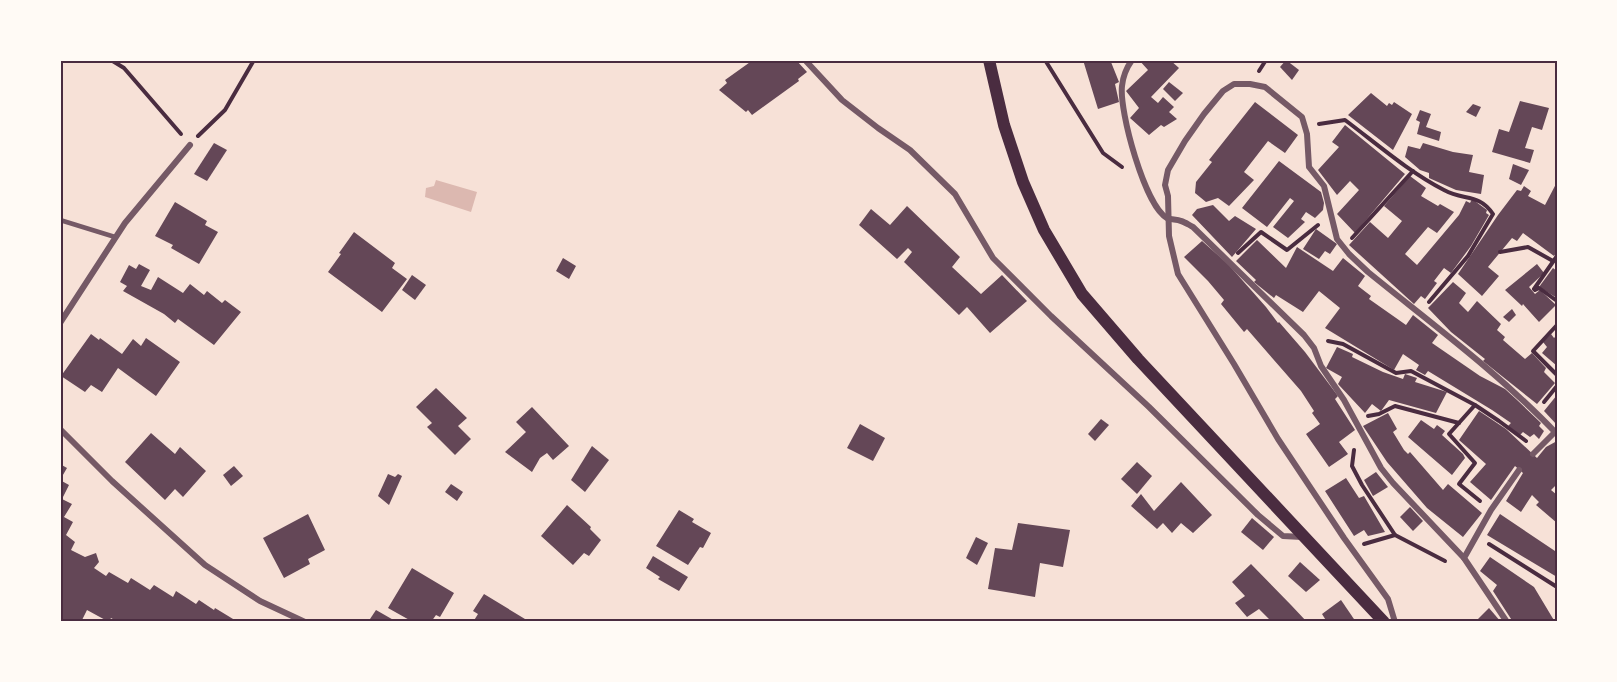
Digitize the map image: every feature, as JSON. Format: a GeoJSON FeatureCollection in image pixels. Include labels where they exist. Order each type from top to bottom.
{"type":"FeatureCollection","features":[{"type":"Feature","properties":{"kind":"main road"},"geometry":{"type":"LineString","coordinates":[[988,60],[1004,125],[1023,182],[1044,230],[1082,294],[1138,359],[1384,622]]}},
{"type":"Feature","properties":{"kind":"street"},"geometry":{"type":"LineString","coordinates":[[805,60],[842,100],[910,150],[955,194],[993,258],[1258,515],[1283,536],[1306,537]]}},
{"type":"Feature","properties":{"kind":"street"},"geometry":{"type":"LineString","coordinates":[[1132,60],[1125,72],[1122,86],[1123,107],[1132,146],[1146,185],[1157,207],[1168,219],[1180,220],[1193,227],[1304,335],[1314,348],[1321,366],[1381,468],[1464,558],[1507,622]]}},
{"type":"Feature","properties":{"kind":"street"},"geometry":{"type":"LineString","coordinates":[[1395,622],[1388,599],[1278,439],[1178,274],[1171,250],[1168,219],[1168,196],[1165,185],[1168,170],[1185,141],[1223,91],[1234,84],[1264,87],[1302,117],[1306,125],[1309,167],[1324,186],[1337,239],[1368,272],[1537,412],[1556,433],[1535,452]]}},
{"type":"Feature","properties":{"kind":"street"},"geometry":{"type":"LineString","coordinates":[[60,323],[124,223],[190,145]]}},
{"type":"Feature","properties":{"kind":"street"},"geometry":{"type":"LineString","coordinates":[[60,429],[112,481],[205,565],[260,601],[305,622]]}},
{"type":"Feature","properties":{"kind":"street"},"geometry":{"type":"LineString","coordinates":[[1464,558],[1491,510],[1519,470]]}},
{"type":"Feature","properties":{"kind":"lane"},"geometry":{"type":"LineString","coordinates":[[60,220],[115,237]]}},
{"type":"Feature","properties":{"kind":"path"},"geometry":{"type":"LineString","coordinates":[[111,60],[124,68],[190,145],[225,110],[254,60]]}},
{"type":"Feature","properties":{"kind":"path"},"geometry":{"type":"LineString","coordinates":[[1045,60],[1103,153],[1146,185]]}},
{"type":"Feature","properties":{"kind":"path"},"geometry":{"type":"LineString","coordinates":[[1306,125],[1345,120],[1424,180],[1449,193],[1477,199],[1486,204],[1493,214],[1468,256],[1419,314]]}},
{"type":"Feature","properties":{"kind":"path"},"geometry":{"type":"LineString","coordinates":[[1343,247],[1413,171]]}},
{"type":"Feature","properties":{"kind":"path"},"geometry":{"type":"LineString","coordinates":[[1229,262],[1261,232],[1287,250],[1331,215]]}},
{"type":"Feature","properties":{"kind":"path"},"geometry":{"type":"LineString","coordinates":[[1500,252],[1528,247],[1553,261]]}},
{"type":"Feature","properties":{"kind":"path"},"geometry":{"type":"LineString","coordinates":[[1557,256],[1534,289],[1539,288],[1557,301]]}},
{"type":"Feature","properties":{"kind":"path"},"geometry":{"type":"LineString","coordinates":[[1557,325],[1533,351],[1557,375]]}},
{"type":"Feature","properties":{"kind":"path"},"geometry":{"type":"LineString","coordinates":[[1304,335],[1343,344],[1396,373],[1411,370],[1475,405],[1499,421],[1535,452]]}},
{"type":"Feature","properties":{"kind":"path"},"geometry":{"type":"LineString","coordinates":[[1475,405],[1449,434],[1475,463],[1459,484],[1491,510]]}},
{"type":"Feature","properties":{"kind":"path"},"geometry":{"type":"LineString","coordinates":[[1353,418],[1379,414],[1395,406],[1459,423]]}},
{"type":"Feature","properties":{"kind":"path"},"geometry":{"type":"LineString","coordinates":[[1365,442],[1354,449],[1352,466],[1395,535],[1439,559],[1472,569]]}},
{"type":"Feature","properties":{"kind":"path"},"geometry":{"type":"LineString","coordinates":[[1353,550],[1371,541],[1395,535]]}},
{"type":"Feature","properties":{"kind":"path"},"geometry":{"type":"LineString","coordinates":[[1476,536],[1557,587]]}},
{"type":"Feature","properties":{"kind":"shaded area"},"geometry":{"type":"Polygon","coordinates":[[[436,180],[477,192],[471,212],[425,197],[426,188],[434,186],[436,180]]]}},
{"type":"Feature","properties":{"kind":"building"},"geometry":{"type":"Polygon","coordinates":[[[753,60],[796,60],[807,72],[798,79],[799,81],[752,115],[719,90],[727,83],[725,80],[753,60]]]}},
{"type":"Feature","properties":{"kind":"building"},"geometry":{"type":"Polygon","coordinates":[[[1083,60],[1111,62],[1119,82],[1115,84],[1119,102],[1098,109],[1083,60]]]}},
{"type":"Feature","properties":{"kind":"building"},"geometry":{"type":"Polygon","coordinates":[[[1139,60],[1170,60],[1179,68],[1151,97],[1158,103],[1163,97],[1174,107],[1169,112],[1177,119],[1164,127],[1161,125],[1149,135],[1130,118],[1139,108],[1126,91],[1148,70],[1139,60]]]}},
{"type":"Feature","properties":{"kind":"building"},"geometry":{"type":"Polygon","coordinates":[[[1286,60],[1299,70],[1292,80],[1280,67],[1286,60]]]}},
{"type":"Feature","properties":{"kind":"building"},"geometry":{"type":"Polygon","coordinates":[[[1169,82],[1183,93],[1175,101],[1163,89],[1169,82]]]}},
{"type":"Feature","properties":{"kind":"building"},"geometry":{"type":"Polygon","coordinates":[[[1371,93],[1387,106],[1394,102],[1412,114],[1393,150],[1348,115],[1371,93]]]}},
{"type":"Feature","properties":{"kind":"building"},"geometry":{"type":"Polygon","coordinates":[[[1520,101],[1549,108],[1542,130],[1532,127],[1525,148],[1534,150],[1530,163],[1492,152],[1499,129],[1509,132],[1520,101]]]}},
{"type":"Feature","properties":{"kind":"building"},"geometry":{"type":"Polygon","coordinates":[[[1255,102],[1298,135],[1285,153],[1268,141],[1244,172],[1254,180],[1229,206],[1218,198],[1206,202],[1195,193],[1196,182],[1212,162],[1209,160],[1255,102]]]}},
{"type":"Feature","properties":{"kind":"building"},"geometry":{"type":"Polygon","coordinates":[[[1473,104],[1481,107],[1476,117],[1466,112],[1473,104]]]}},
{"type":"Feature","properties":{"kind":"building"},"geometry":{"type":"Polygon","coordinates":[[[1420,110],[1431,114],[1426,127],[1441,132],[1439,141],[1417,134],[1420,122],[1416,120],[1420,110]]]}},
{"type":"Feature","properties":{"kind":"building"},"geometry":{"type":"Polygon","coordinates":[[[1345,125],[1405,174],[1355,233],[1337,214],[1359,190],[1350,181],[1337,195],[1318,170],[1339,147],[1332,142],[1345,125]]]}},
{"type":"Feature","properties":{"kind":"building"},"geometry":{"type":"Polygon","coordinates":[[[214,143],[227,150],[207,181],[194,174],[214,143]]]}},
{"type":"Feature","properties":{"kind":"building"},"geometry":{"type":"Polygon","coordinates":[[[1423,143],[1473,155],[1469,172],[1484,175],[1481,194],[1456,190],[1429,178],[1429,173],[1420,170],[1405,157],[1408,146],[1420,149],[1423,143]]]}},
{"type":"Feature","properties":{"kind":"building"},"geometry":{"type":"Polygon","coordinates":[[[1279,161],[1321,192],[1324,203],[1323,210],[1315,218],[1306,212],[1301,219],[1305,222],[1288,238],[1273,227],[1294,201],[1290,198],[1267,227],[1242,208],[1279,161]]]}},
{"type":"Feature","properties":{"kind":"building"},"geometry":{"type":"Polygon","coordinates":[[[1513,164],[1529,170],[1521,185],[1509,179],[1513,164]]]}},
{"type":"Feature","properties":{"kind":"building"},"geometry":{"type":"Polygon","coordinates":[[[1410,176],[1426,188],[1421,196],[1454,212],[1437,233],[1428,227],[1405,254],[1417,265],[1459,215],[1466,201],[1470,203],[1472,199],[1487,210],[1486,213],[1489,215],[1471,246],[1451,273],[1444,268],[1434,281],[1437,283],[1425,299],[1421,296],[1414,304],[1349,245],[1370,222],[1388,238],[1402,221],[1384,206],[1410,176]]]}},
{"type":"Feature","properties":{"kind":"building"},"geometry":{"type":"Polygon","coordinates":[[[1557,182],[1557,252],[1554,256],[1523,233],[1517,241],[1512,238],[1488,267],[1499,276],[1482,296],[1458,274],[1517,190],[1521,191],[1524,186],[1531,191],[1528,196],[1545,205],[1557,182]]]}},
{"type":"Feature","properties":{"kind":"building"},"geometry":{"type":"Polygon","coordinates":[[[175,202],[207,221],[205,225],[218,232],[199,264],[171,248],[173,245],[155,236],[175,202]]]}},
{"type":"Feature","properties":{"kind":"building"},"geometry":{"type":"Polygon","coordinates":[[[1213,205],[1229,221],[1235,216],[1256,229],[1232,257],[1192,215],[1197,209],[1213,205]]]}},
{"type":"Feature","properties":{"kind":"building"},"geometry":{"type":"Polygon","coordinates":[[[907,206],[960,257],[952,267],[981,294],[1002,275],[1027,301],[990,333],[967,307],[959,315],[904,262],[912,252],[908,248],[897,259],[859,225],[871,209],[890,225],[907,206]]]}},
{"type":"Feature","properties":{"kind":"building"},"geometry":{"type":"Polygon","coordinates":[[[1316,229],[1337,244],[1330,254],[1325,251],[1319,259],[1303,249],[1316,229]]]}},
{"type":"Feature","properties":{"kind":"building"},"geometry":{"type":"Polygon","coordinates":[[[354,232],[395,263],[392,268],[407,279],[382,312],[328,272],[354,232]]]}},
{"type":"Feature","properties":{"kind":"building"},"geometry":{"type":"Polygon","coordinates":[[[1257,240],[1286,268],[1297,247],[1333,271],[1343,258],[1365,276],[1358,286],[1371,296],[1369,299],[1406,325],[1413,315],[1438,335],[1432,343],[1480,376],[1505,389],[1516,399],[1541,423],[1539,426],[1544,431],[1539,439],[1534,434],[1530,437],[1523,432],[1520,435],[1508,426],[1511,423],[1492,410],[1428,371],[1425,375],[1416,370],[1419,365],[1403,354],[1394,370],[1325,328],[1340,308],[1319,291],[1303,312],[1276,295],[1274,298],[1254,282],[1256,280],[1236,261],[1257,240]]]}},
{"type":"Feature","properties":{"kind":"building"},"geometry":{"type":"Polygon","coordinates":[[[1202,241],[1228,264],[1266,307],[1305,352],[1338,396],[1335,399],[1355,430],[1339,442],[1348,454],[1329,467],[1306,434],[1320,424],[1301,391],[1247,329],[1244,332],[1221,304],[1224,300],[1184,257],[1202,241]]]}},
{"type":"Feature","properties":{"kind":"building"},"geometry":{"type":"Polygon","coordinates":[[[563,258],[576,266],[569,279],[556,271],[563,258]]]}},
{"type":"Feature","properties":{"kind":"building"},"geometry":{"type":"Polygon","coordinates":[[[139,264],[150,270],[141,286],[151,290],[158,277],[183,293],[190,284],[204,295],[207,291],[222,303],[225,300],[241,312],[214,345],[178,319],[175,323],[164,314],[123,291],[127,286],[120,282],[129,265],[136,269],[139,264]]]}},
{"type":"Feature","properties":{"kind":"building"},"geometry":{"type":"Polygon","coordinates":[[[1537,264],[1544,273],[1529,287],[1535,294],[1540,290],[1556,305],[1539,322],[1523,304],[1522,306],[1505,290],[1537,264]]]}},
{"type":"Feature","properties":{"kind":"building"},"geometry":{"type":"Polygon","coordinates":[[[1553,268],[1557,271],[1557,298],[1539,287],[1553,268]]]}},
{"type":"Feature","properties":{"kind":"building"},"geometry":{"type":"Polygon","coordinates":[[[412,275],[426,285],[415,300],[402,290],[412,275]]]}},
{"type":"Feature","properties":{"kind":"building"},"geometry":{"type":"Polygon","coordinates":[[[1453,282],[1466,293],[1459,303],[1468,312],[1477,301],[1501,324],[1497,330],[1505,337],[1503,340],[1525,359],[1532,353],[1546,368],[1544,372],[1555,383],[1537,404],[1483,361],[1485,359],[1451,332],[1428,308],[1453,282]]]}},
{"type":"Feature","properties":{"kind":"building"},"geometry":{"type":"Polygon","coordinates":[[[1512,309],[1516,315],[1509,322],[1503,317],[1512,309]]]}},
{"type":"Feature","properties":{"kind":"building"},"geometry":{"type":"Polygon","coordinates":[[[91,334],[122,354],[133,339],[141,346],[146,338],[180,362],[156,396],[118,368],[102,392],[91,385],[85,392],[61,376],[91,334]]]}},
{"type":"Feature","properties":{"kind":"building"},"geometry":{"type":"Polygon","coordinates":[[[1551,334],[1554,338],[1557,335],[1557,366],[1542,353],[1547,347],[1543,342],[1551,334]]]}},
{"type":"Feature","properties":{"kind":"building"},"geometry":{"type":"Polygon","coordinates":[[[1337,347],[1383,372],[1403,379],[1405,374],[1417,378],[1415,382],[1447,392],[1436,413],[1389,400],[1381,411],[1372,404],[1365,413],[1338,384],[1342,377],[1326,368],[1337,347]]]}},
{"type":"Feature","properties":{"kind":"building"},"geometry":{"type":"Polygon","coordinates":[[[436,388],[467,418],[458,426],[471,439],[455,455],[427,427],[432,423],[416,407],[436,388]]]}},
{"type":"Feature","properties":{"kind":"building"},"geometry":{"type":"Polygon","coordinates":[[[1557,395],[1557,425],[1544,411],[1557,395]]]}},
{"type":"Feature","properties":{"kind":"building"},"geometry":{"type":"Polygon","coordinates":[[[532,407],[569,446],[553,460],[547,453],[540,458],[532,472],[505,452],[526,432],[516,422],[532,407]]]}},
{"type":"Feature","properties":{"kind":"building"},"geometry":{"type":"Polygon","coordinates":[[[1479,411],[1506,429],[1537,458],[1546,447],[1557,441],[1557,484],[1551,490],[1557,495],[1557,523],[1536,505],[1539,502],[1532,495],[1521,512],[1506,501],[1523,473],[1515,466],[1491,500],[1470,482],[1486,464],[1459,440],[1479,411]]]}},
{"type":"Feature","properties":{"kind":"building"},"geometry":{"type":"Polygon","coordinates":[[[1388,413],[1397,429],[1393,432],[1404,450],[1408,454],[1410,452],[1443,490],[1448,484],[1482,513],[1463,537],[1427,508],[1387,462],[1363,426],[1388,413]]]}},
{"type":"Feature","properties":{"kind":"building"},"geometry":{"type":"Polygon","coordinates":[[[1101,419],[1109,425],[1095,441],[1088,434],[1101,419]]]}},
{"type":"Feature","properties":{"kind":"building"},"geometry":{"type":"Polygon","coordinates":[[[1421,420],[1434,429],[1437,425],[1445,431],[1442,435],[1463,454],[1465,458],[1452,475],[1408,437],[1421,420]]]}},
{"type":"Feature","properties":{"kind":"building"},"geometry":{"type":"Polygon","coordinates":[[[860,424],[885,438],[873,461],[847,448],[860,424]]]}},
{"type":"Feature","properties":{"kind":"building"},"geometry":{"type":"Polygon","coordinates":[[[151,433],[175,454],[180,447],[206,471],[183,497],[175,489],[165,500],[125,462],[151,433]]]}},
{"type":"Feature","properties":{"kind":"building"},"geometry":{"type":"Polygon","coordinates":[[[592,446],[609,460],[585,492],[571,480],[592,446]]]}},
{"type":"Feature","properties":{"kind":"building"},"geometry":{"type":"Polygon","coordinates":[[[1137,462],[1152,476],[1137,494],[1121,479],[1137,462]]]}},
{"type":"Feature","properties":{"kind":"building"},"geometry":{"type":"Polygon","coordinates":[[[60,464],[67,468],[60,480],[60,464]]]}},
{"type":"Feature","properties":{"kind":"building"},"geometry":{"type":"Polygon","coordinates":[[[234,466],[243,476],[231,486],[223,475],[234,466]]]}},
{"type":"Feature","properties":{"kind":"building"},"geometry":{"type":"Polygon","coordinates":[[[1376,472],[1388,487],[1373,496],[1364,480],[1376,472]]]}},
{"type":"Feature","properties":{"kind":"building"},"geometry":{"type":"Polygon","coordinates":[[[388,474],[395,477],[398,474],[402,476],[389,505],[378,496],[388,474]]]}},
{"type":"Feature","properties":{"kind":"building"},"geometry":{"type":"Polygon","coordinates":[[[1346,478],[1359,498],[1364,496],[1385,532],[1368,536],[1364,530],[1354,536],[1325,491],[1346,478]]]}},
{"type":"Feature","properties":{"kind":"building"},"geometry":{"type":"Polygon","coordinates":[[[60,480],[69,485],[62,499],[72,504],[64,517],[73,522],[66,535],[75,542],[71,550],[85,557],[96,553],[99,562],[94,568],[106,576],[109,572],[128,583],[131,578],[150,590],[154,585],[173,597],[176,591],[196,604],[199,600],[238,622],[118,622],[111,618],[109,622],[87,610],[81,622],[60,622],[60,480]]]}},
{"type":"Feature","properties":{"kind":"building"},"geometry":{"type":"Polygon","coordinates":[[[1181,482],[1212,515],[1193,533],[1181,523],[1172,533],[1163,523],[1157,529],[1131,506],[1141,494],[1154,511],[1181,482]]]}},
{"type":"Feature","properties":{"kind":"building"},"geometry":{"type":"Polygon","coordinates":[[[451,484],[463,492],[457,501],[445,492],[451,484]]]}},
{"type":"Feature","properties":{"kind":"building"},"geometry":{"type":"Polygon","coordinates":[[[567,505],[591,527],[590,529],[601,540],[589,556],[584,553],[573,565],[541,536],[567,505]]]}},
{"type":"Feature","properties":{"kind":"building"},"geometry":{"type":"Polygon","coordinates":[[[1410,507],[1423,521],[1413,531],[1400,517],[1410,507]]]}},
{"type":"Feature","properties":{"kind":"building"},"geometry":{"type":"Polygon","coordinates":[[[679,510],[694,519],[692,522],[711,533],[703,548],[700,547],[688,565],[656,546],[679,510]]]}},
{"type":"Feature","properties":{"kind":"building"},"geometry":{"type":"Polygon","coordinates":[[[308,514],[325,550],[308,559],[310,564],[284,578],[263,538],[308,514]]]}},
{"type":"Feature","properties":{"kind":"building"},"geometry":{"type":"Polygon","coordinates":[[[1500,514],[1555,551],[1557,548],[1557,577],[1487,535],[1500,514]]]}},
{"type":"Feature","properties":{"kind":"building"},"geometry":{"type":"Polygon","coordinates":[[[1252,518],[1274,537],[1263,550],[1241,532],[1252,518]]]}},
{"type":"Feature","properties":{"kind":"building"},"geometry":{"type":"Polygon","coordinates":[[[1018,523],[1070,530],[1063,567],[1040,563],[1035,597],[988,589],[995,548],[1012,550],[1018,523]]]}},
{"type":"Feature","properties":{"kind":"building"},"geometry":{"type":"Polygon","coordinates":[[[976,537],[988,543],[977,565],[966,558],[976,537]]]}},
{"type":"Feature","properties":{"kind":"building"},"geometry":{"type":"Polygon","coordinates":[[[653,556],[688,577],[679,591],[658,579],[660,577],[646,568],[653,556]]]}},
{"type":"Feature","properties":{"kind":"building"},"geometry":{"type":"Polygon","coordinates":[[[1490,557],[1534,587],[1555,622],[1513,622],[1493,591],[1497,585],[1480,571],[1490,557]]]}},
{"type":"Feature","properties":{"kind":"building"},"geometry":{"type":"Polygon","coordinates":[[[1300,562],[1320,580],[1306,592],[1288,576],[1300,562]]]}},
{"type":"Feature","properties":{"kind":"building"},"geometry":{"type":"Polygon","coordinates":[[[1251,564],[1307,622],[1272,622],[1259,609],[1247,617],[1235,603],[1245,596],[1232,582],[1251,564]]]}},
{"type":"Feature","properties":{"kind":"building"},"geometry":{"type":"Polygon","coordinates":[[[412,568],[454,593],[440,617],[436,615],[431,622],[413,622],[388,608],[412,568]]]}},
{"type":"Feature","properties":{"kind":"building"},"geometry":{"type":"Polygon","coordinates":[[[484,594],[525,619],[523,622],[473,622],[478,614],[473,611],[484,594]]]}},
{"type":"Feature","properties":{"kind":"building"},"geometry":{"type":"Polygon","coordinates":[[[1341,600],[1356,622],[1327,622],[1322,614],[1341,600]]]}},
{"type":"Feature","properties":{"kind":"building"},"geometry":{"type":"Polygon","coordinates":[[[1489,608],[1501,622],[1475,622],[1489,608]]]}},
{"type":"Feature","properties":{"kind":"building"},"geometry":{"type":"Polygon","coordinates":[[[376,610],[397,622],[368,622],[376,610]]]}}]}
